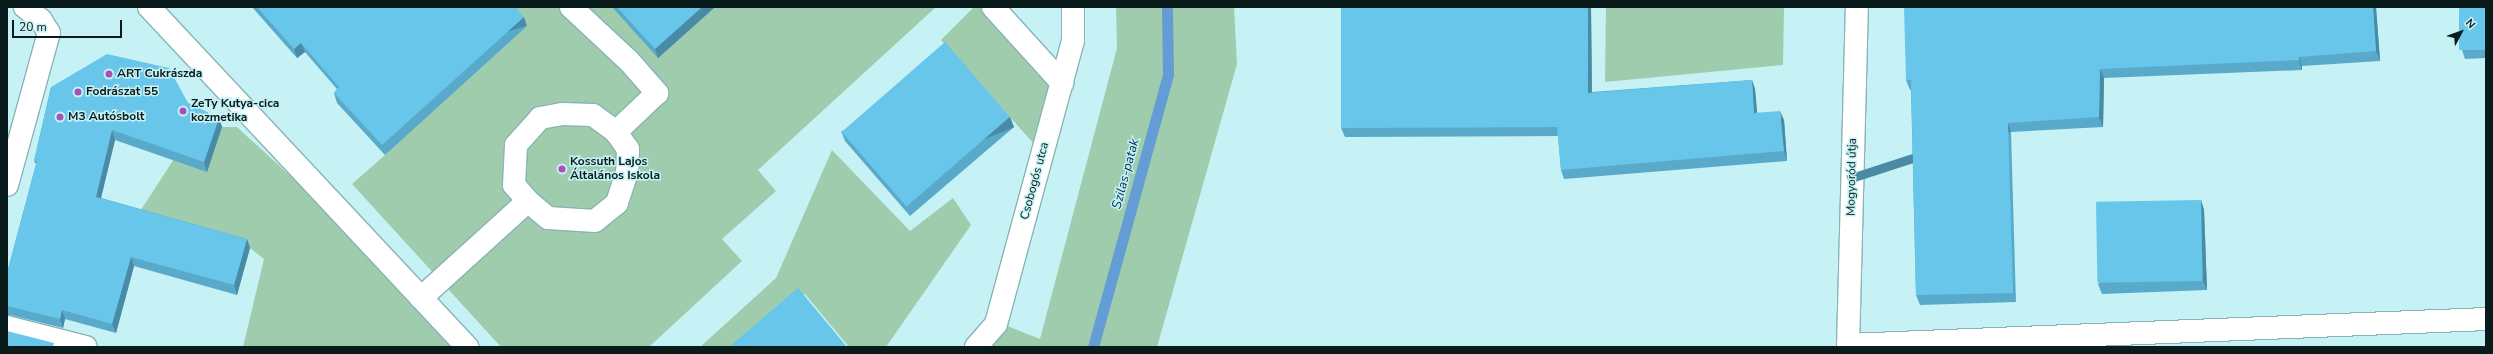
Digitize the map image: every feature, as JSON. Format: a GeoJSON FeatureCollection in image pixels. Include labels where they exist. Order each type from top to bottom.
{"type":"FeatureCollection","features":[{"type":"Feature","properties":{"kind":"street"},"geometry":{"type":"LineString","coordinates":[[7,185],[49,33],[42,20],[25,7]]}},
{"type":"Feature","properties":{"kind":"street"},"geometry":{"type":"LineString","coordinates":[[149,7],[467,347]]}},
{"type":"Feature","properties":{"kind":"street"},"geometry":{"type":"LineString","coordinates":[[571,7],[628,61],[657,93],[616,132]]}},
{"type":"Feature","properties":{"kind":"street"},"geometry":{"type":"LineString","coordinates":[[993,7],[1062,83]]}},
{"type":"Feature","properties":{"kind":"street","name":"Csobogós utca"},"geometry":{"type":"LineString","coordinates":[[976,347],[996,324],[1073,40],[1073,7]]}},
{"type":"Feature","properties":{"kind":"street","name":"Mogyoród útja"},"geometry":{"type":"LineString","coordinates":[[1848,346],[1857,7]]}},
{"type":"Feature","properties":{"kind":"street"},"geometry":{"type":"LineString","coordinates":[[562,114],[593,115],[616,132],[628,149],[627,172],[617,204],[595,221],[548,218],[528,201],[514,185],[516,144],[540,118],[562,114]]}},
{"type":"Feature","properties":{"kind":"street"},"geometry":{"type":"LineString","coordinates":[[422,298],[528,201]]}},
{"type":"Feature","properties":{"kind":"street"},"geometry":{"type":"LineString","coordinates":[[1848,346],[2112,340],[2486,319]]}},
{"type":"Feature","properties":{"kind":"street"},"geometry":{"type":"LineString","coordinates":[[7,327],[86,347]]}},
{"type":"Feature","properties":{"kind":"green space","name":"Kossuth Lajos Általános Iskola"},"geometry":{"type":"Polygon","coordinates":[[[510,7],[936,7],[758,170],[776,191],[722,239],[742,261],[649,347],[501,347],[352,184],[385,155],[510,7]]]}},
{"type":"Feature","properties":{"kind":"green space"},"geometry":{"type":"Polygon","coordinates":[[[974,7],[993,7],[1057,79],[1035,145],[941,40],[974,7]]]}},
{"type":"Feature","properties":{"kind":"green space"},"geometry":{"type":"Polygon","coordinates":[[[1116,7],[1234,7],[1237,64],[1157,347],[984,347],[1005,325],[1040,339],[1117,48],[1116,7]]]}},
{"type":"Feature","properties":{"kind":"green space"},"geometry":{"type":"Polygon","coordinates":[[[1606,7],[1784,7],[1783,65],[1605,82],[1606,7]]]}},
{"type":"Feature","properties":{"kind":"green space"},"geometry":{"type":"Polygon","coordinates":[[[222,127],[237,127],[322,205],[457,347],[243,347],[264,259],[250,248],[137,216],[174,159],[207,171],[222,127]]]}},
{"type":"Feature","properties":{"kind":"green space"},"geometry":{"type":"Polygon","coordinates":[[[832,150],[910,231],[953,198],[971,225],[886,347],[849,347],[805,294],[742,347],[700,347],[776,278],[832,150]]]}},
{"type":"Feature","properties":{"kind":"building"},"geometry":{"type":"Polygon","coordinates":[[[257,7],[515,7],[524,17],[382,145],[334,93],[339,87],[301,43],[294,49],[257,7]]]}},
{"type":"Feature","properties":{"kind":"building"},"geometry":{"type":"Polygon","coordinates":[[[617,7],[702,7],[655,49],[617,7]]]}},
{"type":"Feature","properties":{"kind":"building"},"geometry":{"type":"Polygon","coordinates":[[[1341,7],[1588,7],[1588,93],[1752,80],[1754,113],[1780,111],[1784,151],[1561,170],[1557,127],[1341,128],[1341,7]]]}},
{"type":"Feature","properties":{"kind":"building"},"geometry":{"type":"Polygon","coordinates":[[[1904,7],[2373,7],[2376,51],[2299,57],[2299,60],[2100,69],[2099,117],[2008,123],[2013,293],[1916,295],[1911,80],[1906,80],[1904,7]]]}},
{"type":"Feature","properties":{"kind":"building"},"geometry":{"type":"Polygon","coordinates":[[[2459,7],[2486,7],[2486,50],[2459,50],[2459,7]]]}},
{"type":"Feature","properties":{"kind":"building"},"geometry":{"type":"Polygon","coordinates":[[[945,42],[1010,117],[907,207],[842,132],[945,42]]]}},
{"type":"Feature","properties":{"kind":"building"},"geometry":{"type":"Polygon","coordinates":[[[107,54],[169,68],[188,103],[219,118],[204,162],[112,130],[96,197],[247,239],[234,285],[131,257],[112,324],[62,310],[60,319],[7,306],[7,273],[37,161],[34,161],[51,87],[107,54]]]}},
{"type":"Feature","properties":{"kind":"building"},"geometry":{"type":"Polygon","coordinates":[[[2201,200],[2202,281],[2097,283],[2096,202],[2201,200]]]}},
{"type":"Feature","properties":{"kind":"building"},"geometry":{"type":"Polygon","coordinates":[[[798,288],[847,347],[729,347],[798,288]]]}},
{"type":"Feature","properties":{"kind":"building"},"geometry":{"type":"Polygon","coordinates":[[[7,331],[54,343],[53,347],[7,347],[7,331]]]}},
{"type":"Feature","properties":{"kind":"waterway","name":"Szilas-patak"},"geometry":{"type":"LineString","coordinates":[[1093,347],[1168,74],[1167,7]]}},
{"type":"Feature","properties":{"kind":"place","name":"ART Cukrászda"},"geometry":{"type":"Point","coordinates":[109,74]}},
{"type":"Feature","properties":{"kind":"place","name":"Fodrászat 55"},"geometry":{"type":"Point","coordinates":[78,92]}},
{"type":"Feature","properties":{"kind":"place","name":"ZeTy Kutya-cica kozmetika"},"geometry":{"type":"Point","coordinates":[183,111]}},
{"type":"Feature","properties":{"kind":"place","name":"M3 Autósbolt"},"geometry":{"type":"Point","coordinates":[60,117]}},
{"type":"Feature","properties":{"kind":"place","name":"Kossuth Lajos Általános Iskola"},"geometry":{"type":"Point","coordinates":[562,169]}}]}
